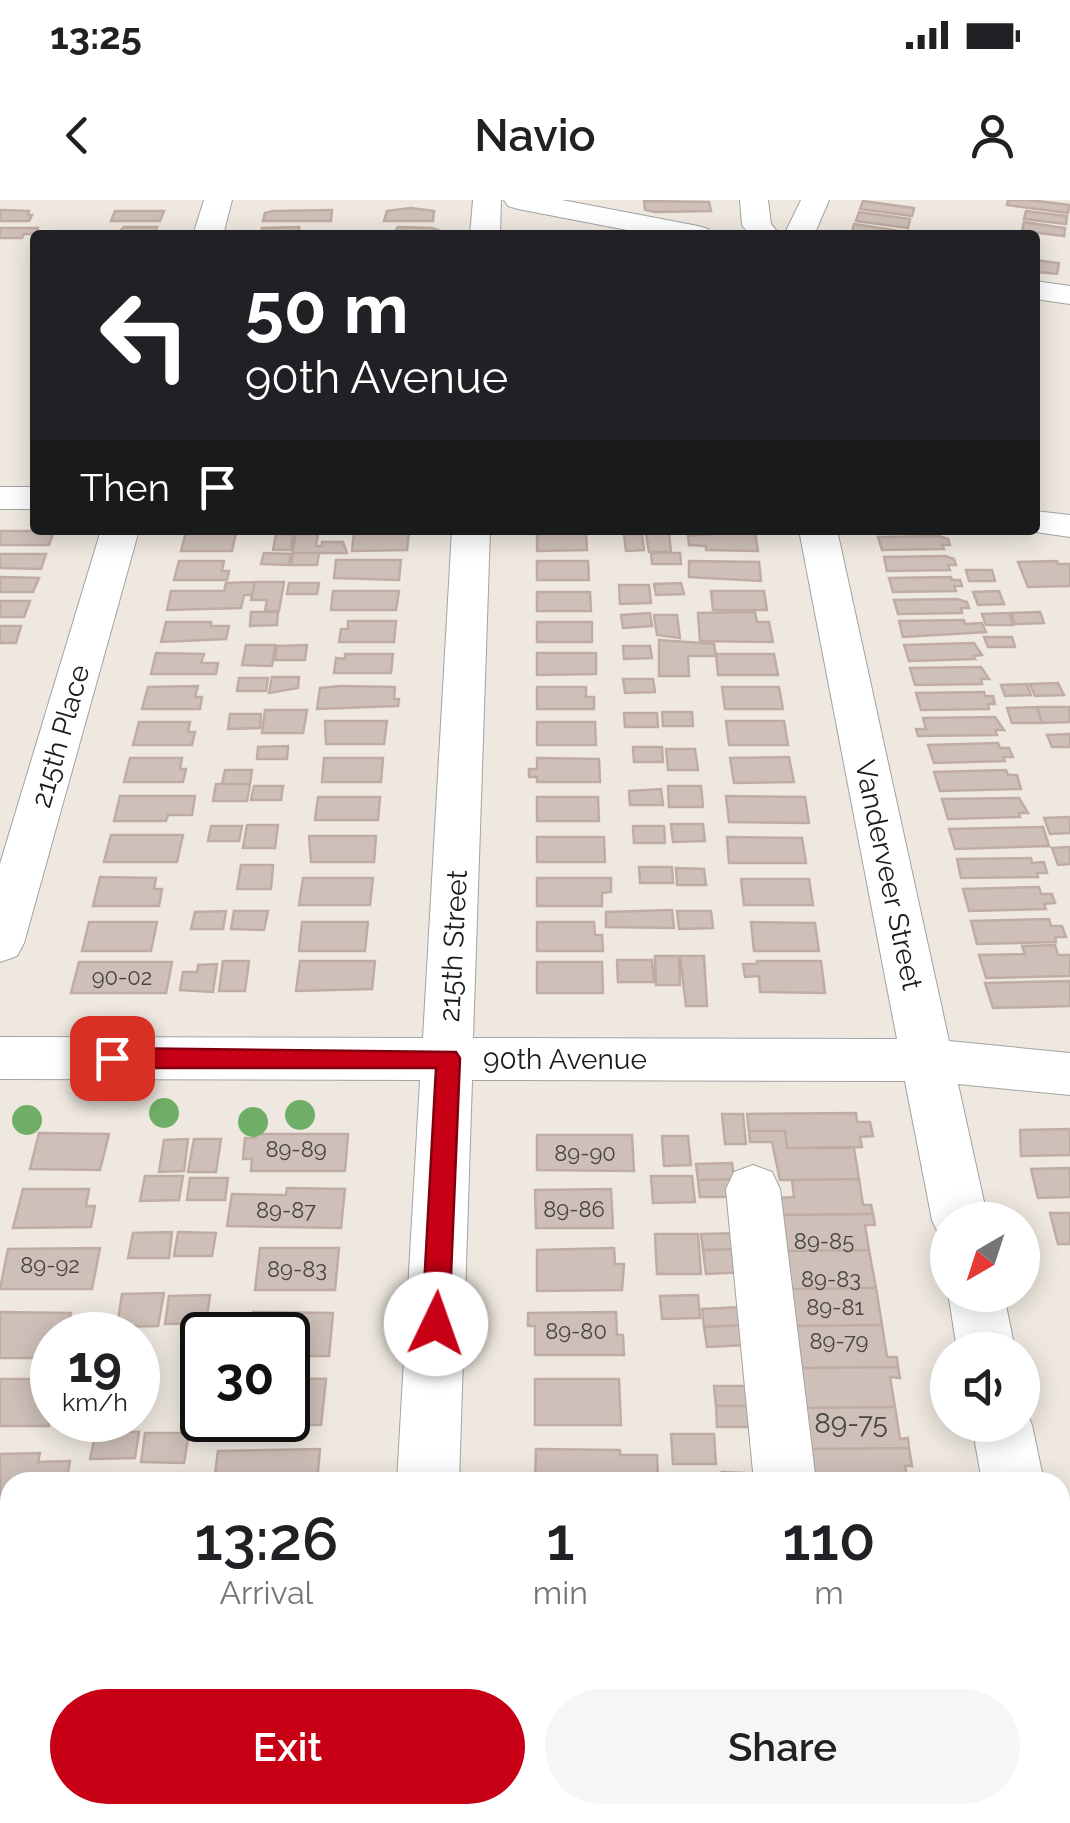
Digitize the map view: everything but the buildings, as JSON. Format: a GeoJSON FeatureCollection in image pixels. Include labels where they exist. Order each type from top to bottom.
{"type":"FeatureCollection","features":[{"type":"Feature","properties":{"kind":"street"},"geometry":{"type":"LineString","coordinates":[[209,230],[218,200]]}},
{"type":"Feature","properties":{"kind":"street"},"geometry":{"type":"LineString","coordinates":[[485,230],[487,200]]}},
{"type":"Feature","properties":{"kind":"street"},"geometry":{"type":"LineString","coordinates":[[518,200],[672,230]]}},
{"type":"Feature","properties":{"kind":"street"},"geometry":{"type":"LineString","coordinates":[[754,200],[761,230]]}},
{"type":"Feature","properties":{"kind":"street"},"geometry":{"type":"LineString","coordinates":[[800,230],[805,201]]}},
{"type":"Feature","properties":{"kind":"street"},"geometry":{"type":"LineString","coordinates":[[1040,291],[1070,294]]}},
{"type":"Feature","properties":{"kind":"street"},"geometry":{"type":"LineString","coordinates":[[0,498],[30,498]]}},
{"type":"Feature","properties":{"kind":"street"},"geometry":{"type":"LineString","coordinates":[[1040,523],[1070,526]]}},
{"type":"Feature","properties":{"kind":"street","name":"215th Place"},"geometry":{"type":"LineString","coordinates":[[0,943],[119,535]]}},
{"type":"Feature","properties":{"kind":"street","name":"215th Street"},"geometry":{"type":"LineString","coordinates":[[428,1472],[471,535]]}},
{"type":"Feature","properties":{"kind":"street","name":"Vanderveer Street"},"geometry":{"type":"LineString","coordinates":[[819,535],[956,1202]]}},
{"type":"Feature","properties":{"kind":"street","name":"90th Avenue"},"geometry":{"type":"LineString","coordinates":[[0,1058],[928,1060],[1070,1074]]}},
{"type":"Feature","properties":{"kind":"street"},"geometry":{"type":"LineString","coordinates":[[753,1189],[783,1472]]}},
{"type":"Feature","properties":{"kind":"street"},"geometry":{"type":"LineString","coordinates":[[1005,1442],[1011,1472]]}},
{"type":"Feature","properties":{"kind":"route"},"geometry":{"type":"LineString","coordinates":[[112,1058],[448,1058],[436,1324]]}}]}
